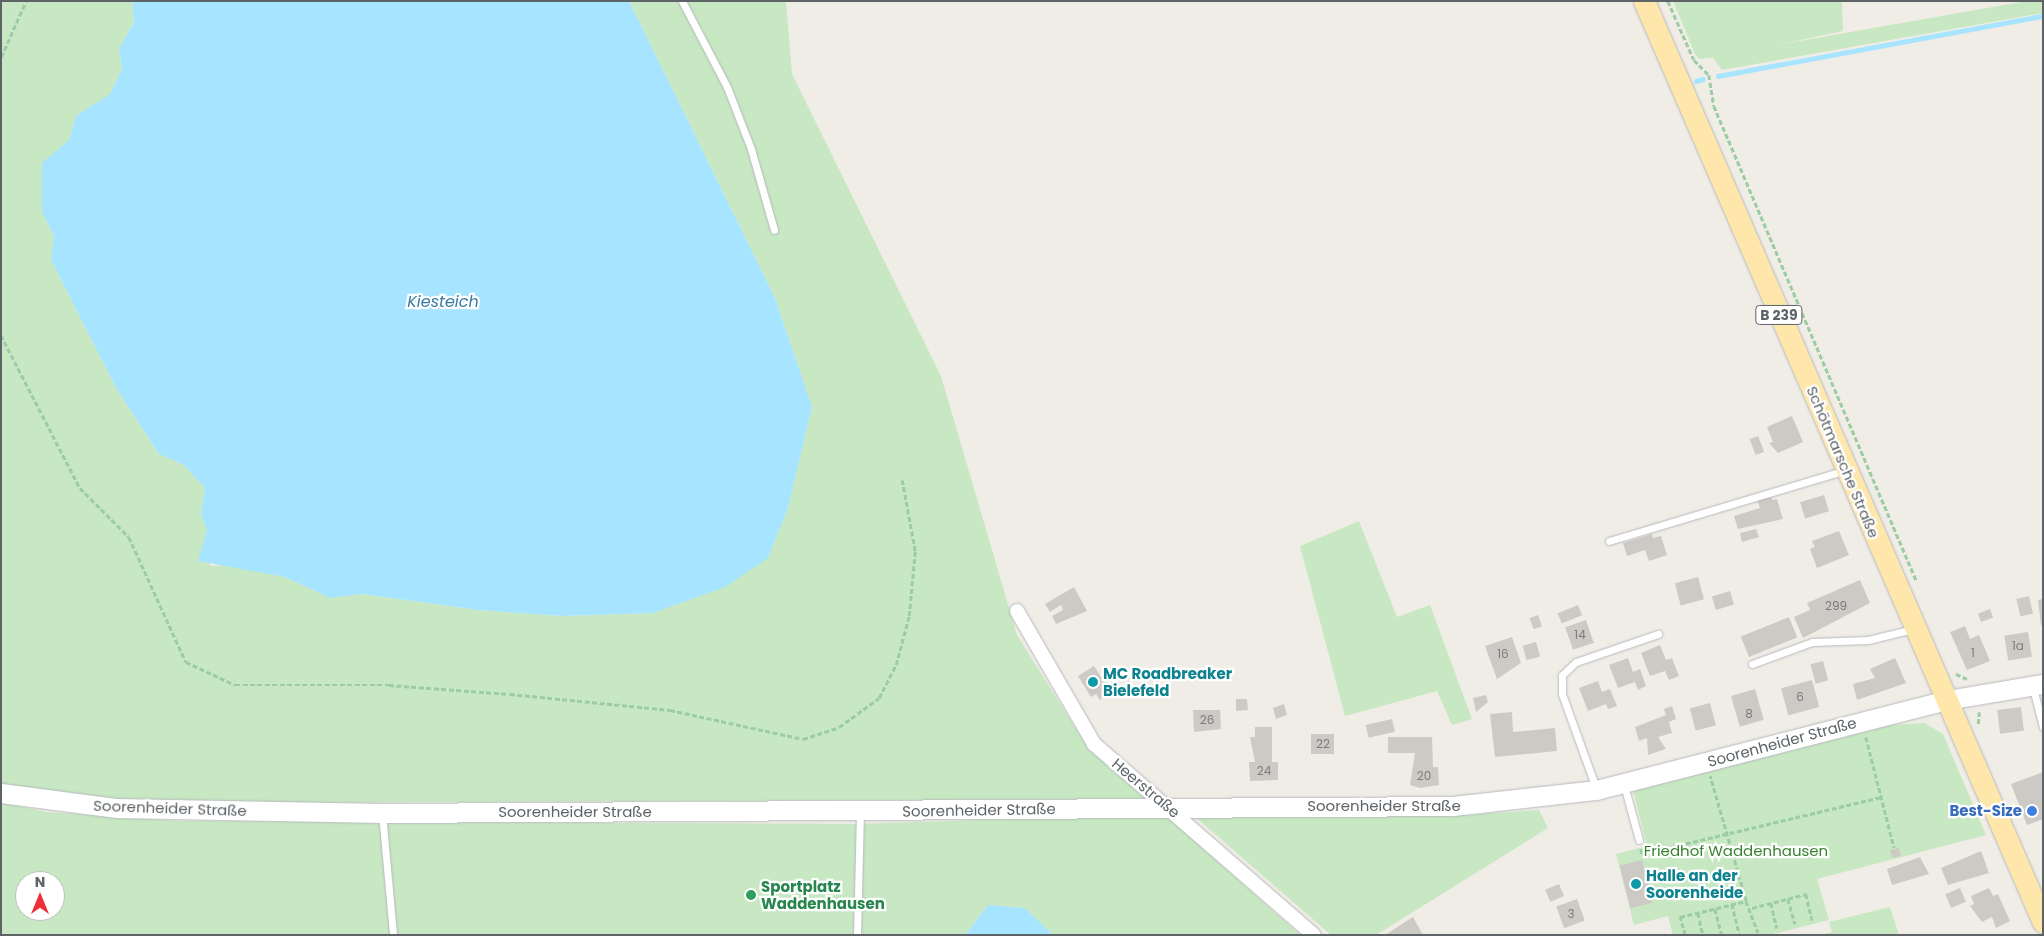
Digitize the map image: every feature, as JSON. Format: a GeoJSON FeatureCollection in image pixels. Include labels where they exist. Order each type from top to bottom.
{"type":"FeatureCollection","features":[{"type":"Feature","properties":{"kind":"main road","name":"Schötmarsche Straße"},"geometry":{"type":"LineString","coordinates":[[1644,1],[2043,922]]}},
{"type":"Feature","properties":{"kind":"main road","name":"Soorenheider Straße"},"geometry":{"type":"LineString","coordinates":[[1,792],[117,808],[382,813],[1453,806],[1596,790],[1946,700],[2038,684]]}},
{"type":"Feature","properties":{"kind":"street","name":"Heerstraße"},"geometry":{"type":"LineString","coordinates":[[1016,611],[1094,744],[1169,807],[1314,935]]}},
{"type":"Feature","properties":{"kind":"lane"},"geometry":{"type":"LineString","coordinates":[[682,1],[727,87],[751,149],[774,230]]}},
{"type":"Feature","properties":{"kind":"lane"},"geometry":{"type":"LineString","coordinates":[[1608,541],[1846,470]]}},
{"type":"Feature","properties":{"kind":"lane"},"geometry":{"type":"LineString","coordinates":[[1752,664],[1812,642],[1868,640],[1915,628]]}},
{"type":"Feature","properties":{"kind":"lane"},"geometry":{"type":"LineString","coordinates":[[1596,790],[1562,694],[1562,675],[1576,662],[1658,634]]}},
{"type":"Feature","properties":{"kind":"lane"},"geometry":{"type":"LineString","coordinates":[[2038,684],[2043,727]]}},
{"type":"Feature","properties":{"kind":"lane"},"geometry":{"type":"LineString","coordinates":[[1623,783],[1639,840]]}},
{"type":"Feature","properties":{"kind":"lane"},"geometry":{"type":"LineString","coordinates":[[857,935],[860,811]]}},
{"type":"Feature","properties":{"kind":"lane"},"geometry":{"type":"LineString","coordinates":[[382,813],[393,935]]}},
{"type":"Feature","properties":{"kind":"path"},"geometry":{"type":"LineString","coordinates":[[1,57],[26,1]]}},
{"type":"Feature","properties":{"kind":"path"},"geometry":{"type":"LineString","coordinates":[[1668,1],[1694,60],[1709,75],[1714,106],[1920,591]]}},
{"type":"Feature","properties":{"kind":"path"},"geometry":{"type":"LineString","coordinates":[[1,335],[80,488],[129,537],[186,662],[235,685],[389,685],[510,694],[670,710],[803,739],[839,727],[879,698],[896,665],[908,616],[915,551],[902,480]]}},
{"type":"Feature","properties":{"kind":"path"},"geometry":{"type":"LineString","coordinates":[[1953,670],[1977,682],[1978,693]]}},
{"type":"Feature","properties":{"kind":"path"},"geometry":{"type":"LineString","coordinates":[[1862,721],[1894,847]]}},
{"type":"Feature","properties":{"kind":"path"},"geometry":{"type":"LineString","coordinates":[[1707,763],[1746,901],[1752,908],[1758,933]]}},
{"type":"Feature","properties":{"kind":"path"},"geometry":{"type":"LineString","coordinates":[[1639,840],[1642,854],[1881,797]]}},
{"type":"Feature","properties":{"kind":"path"},"geometry":{"type":"LineString","coordinates":[[1752,908],[1806,894],[1812,920]]}},
{"type":"Feature","properties":{"kind":"path"},"geometry":{"type":"LineString","coordinates":[[1788,899],[1795,924]]}},
{"type":"Feature","properties":{"kind":"path"},"geometry":{"type":"LineString","coordinates":[[1685,935],[1680,917],[1746,901]]}},
{"type":"Feature","properties":{"kind":"path"},"geometry":{"type":"LineString","coordinates":[[1771,903],[1777,928]]}},
{"type":"Feature","properties":{"kind":"path"},"geometry":{"type":"LineString","coordinates":[[1732,904],[1740,935]]}},
{"type":"Feature","properties":{"kind":"path"},"geometry":{"type":"LineString","coordinates":[[1715,909],[1722,935]]}},
{"type":"Feature","properties":{"kind":"path"},"geometry":{"type":"LineString","coordinates":[[1698,913],[1703,935]]}},
{"type":"Feature","properties":{"kind":"green space"},"geometry":{"type":"Polygon","coordinates":[[[1,1],[132,1],[134,22],[119,49],[122,69],[110,94],[76,116],[69,140],[43,163],[42,212],[54,236],[51,260],[115,386],[159,454],[184,465],[205,488],[201,514],[207,530],[210,566],[234,565],[285,577],[330,598],[362,594],[478,610],[562,616],[653,613],[768,558],[788,508],[812,407],[775,298],[629,1],[786,1],[792,74],[941,376],[1017,635],[1084,742],[1150,799],[235,803],[66,798],[1,785],[1,1]]]}},
{"type":"Feature","properties":{"kind":"green space"},"geometry":{"type":"Polygon","coordinates":[[[1673,1],[1842,1],[1843,31],[1777,45],[2027,1],[2043,1],[2043,13],[1722,70],[1713,58],[1699,59],[1695,54],[1673,1]]]}},
{"type":"Feature","properties":{"kind":"green space"},"geometry":{"type":"Polygon","coordinates":[[[1359,521],[1397,617],[1430,605],[1472,719],[1452,725],[1437,691],[1345,716],[1300,546],[1359,521]]]}},
{"type":"Feature","properties":{"kind":"green space","name":"Friedhof Waddenhausen"},"geometry":{"type":"Polygon","coordinates":[[[1925,723],[1943,734],[1986,835],[1817,879],[1829,920],[1770,935],[1673,935],[1668,916],[1634,925],[1616,854],[1647,846],[1633,790],[1888,725],[1925,723]]]}},
{"type":"Feature","properties":{"kind":"green space"},"geometry":{"type":"Polygon","coordinates":[[[1,802],[46,812],[178,821],[856,824],[1164,814],[1300,935],[1053,935],[1025,908],[988,905],[965,935],[1,935],[1,802]]]}},
{"type":"Feature","properties":{"kind":"green space"},"geometry":{"type":"Polygon","coordinates":[[[1539,810],[1548,828],[1376,935],[1331,935],[1193,815],[1450,816],[1539,810]]]}},
{"type":"Feature","properties":{"kind":"green space"},"geometry":{"type":"Polygon","coordinates":[[[1890,907],[1899,935],[1820,935],[1832,932],[1829,922],[1890,907]]]}},
{"type":"Feature","properties":{"kind":"water","name":"Kiesteich"},"geometry":{"type":"Polygon","coordinates":[[[132,1],[629,1],[775,298],[812,407],[788,508],[768,558],[725,587],[653,613],[562,616],[478,610],[363,594],[330,598],[285,577],[198,561],[207,530],[201,514],[205,488],[184,465],[159,454],[115,386],[51,260],[54,236],[42,212],[42,163],[69,140],[76,116],[110,94],[122,69],[119,49],[134,22],[132,1]]]}},
{"type":"Feature","properties":{"kind":"water"},"geometry":{"type":"Polygon","coordinates":[[[988,905],[1025,908],[1053,935],[965,935],[988,905]]]}},
{"type":"Feature","properties":{"kind":"building"},"geometry":{"type":"Polygon","coordinates":[[[1792,416],[1803,442],[1778,453],[1769,443],[1773,442],[1767,427],[1792,416]]]}},
{"type":"Feature","properties":{"kind":"building"},"geometry":{"type":"Polygon","coordinates":[[[1758,436],[1764,452],[1756,455],[1750,439],[1758,436]]]}},
{"type":"Feature","properties":{"kind":"building"},"geometry":{"type":"Polygon","coordinates":[[[1771,495],[1772,500],[1777,499],[1783,519],[1738,529],[1734,516],[1760,508],[1757,499],[1771,495]]]}},
{"type":"Feature","properties":{"kind":"building"},"geometry":{"type":"Polygon","coordinates":[[[1824,495],[1829,511],[1805,519],[1800,502],[1824,495]]]}},
{"type":"Feature","properties":{"kind":"building"},"geometry":{"type":"Polygon","coordinates":[[[1756,529],[1759,537],[1742,542],[1740,533],[1756,529]]]}},
{"type":"Feature","properties":{"kind":"building"},"geometry":{"type":"Polygon","coordinates":[[[1839,531],[1849,555],[1817,568],[1810,549],[1815,547],[1812,541],[1839,531]]]}},
{"type":"Feature","properties":{"kind":"building"},"geometry":{"type":"Polygon","coordinates":[[[1652,534],[1653,538],[1661,536],[1667,555],[1649,561],[1645,550],[1627,556],[1623,543],[1652,534]]]}},
{"type":"Feature","properties":{"kind":"building"},"geometry":{"type":"Polygon","coordinates":[[[1698,577],[1704,599],[1681,605],[1675,583],[1698,577]]]}},
{"type":"Feature","properties":{"kind":"building"},"geometry":{"type":"Polygon","coordinates":[[[1860,580],[1870,603],[1803,638],[1794,617],[1810,610],[1807,603],[1860,580]]]}},
{"type":"Feature","properties":{"kind":"building"},"geometry":{"type":"Polygon","coordinates":[[[1074,587],[1087,611],[1056,624],[1052,616],[1063,610],[1061,605],[1050,612],[1045,604],[1074,587]]]}},
{"type":"Feature","properties":{"kind":"building"},"geometry":{"type":"Polygon","coordinates":[[[1730,591],[1734,604],[1716,610],[1712,597],[1730,591]]]}},
{"type":"Feature","properties":{"kind":"building"},"geometry":{"type":"Polygon","coordinates":[[[2029,596],[2033,614],[2020,616],[2016,599],[2029,596]]]}},
{"type":"Feature","properties":{"kind":"building"},"geometry":{"type":"Polygon","coordinates":[[[2043,599],[2043,625],[2041,625],[2038,600],[2043,599]]]}},
{"type":"Feature","properties":{"kind":"building"},"geometry":{"type":"Polygon","coordinates":[[[1578,605],[1582,615],[1562,623],[1558,613],[1578,605]]]}},
{"type":"Feature","properties":{"kind":"building"},"geometry":{"type":"Polygon","coordinates":[[[1990,609],[1993,617],[1981,622],[1978,614],[1990,609]]]}},
{"type":"Feature","properties":{"kind":"building"},"geometry":{"type":"Polygon","coordinates":[[[1538,615],[1542,626],[1534,629],[1530,618],[1538,615]]]}},
{"type":"Feature","properties":{"kind":"building"},"geometry":{"type":"Polygon","coordinates":[[[1789,617],[1797,637],[1749,657],[1741,636],[1789,617]]]}},
{"type":"Feature","properties":{"kind":"building"},"geometry":{"type":"Polygon","coordinates":[[[1586,620],[1594,643],[1573,650],[1565,627],[1586,620]]]}},
{"type":"Feature","properties":{"kind":"building"},"geometry":{"type":"Polygon","coordinates":[[[1965,626],[1970,639],[1979,635],[1990,661],[1967,670],[1950,632],[1965,626]]]}},
{"type":"Feature","properties":{"kind":"building"},"geometry":{"type":"Polygon","coordinates":[[[2028,632],[2032,657],[2008,660],[2004,636],[2028,632]]]}},
{"type":"Feature","properties":{"kind":"building"},"geometry":{"type":"Polygon","coordinates":[[[1512,637],[1521,663],[1497,679],[1485,646],[1512,637]]]}},
{"type":"Feature","properties":{"kind":"building"},"geometry":{"type":"Polygon","coordinates":[[[1536,642],[1540,656],[1527,660],[1523,646],[1536,642]]]}},
{"type":"Feature","properties":{"kind":"building"},"geometry":{"type":"Polygon","coordinates":[[[1660,645],[1666,660],[1672,658],[1679,676],[1669,680],[1665,671],[1650,676],[1641,653],[1660,645]]]}},
{"type":"Feature","properties":{"kind":"building"},"geometry":{"type":"Polygon","coordinates":[[[1628,658],[1633,672],[1640,669],[1646,686],[1638,690],[1635,682],[1618,688],[1609,665],[1628,658]]]}},
{"type":"Feature","properties":{"kind":"building"},"geometry":{"type":"Polygon","coordinates":[[[1895,658],[1906,683],[1857,700],[1853,684],[1875,678],[1870,669],[1895,658]]]}},
{"type":"Feature","properties":{"kind":"building"},"geometry":{"type":"Polygon","coordinates":[[[1823,661],[1828,680],[1816,684],[1810,664],[1823,661]]]}},
{"type":"Feature","properties":{"kind":"building","name":"MC Roadbreaker Bielefeld"},"geometry":{"type":"Polygon","coordinates":[[[1094,666],[1111,693],[1100,700],[1096,694],[1091,697],[1078,676],[1094,666]]]}},
{"type":"Feature","properties":{"kind":"building"},"geometry":{"type":"Polygon","coordinates":[[[1812,680],[1819,707],[1788,715],[1781,688],[1812,680]]]}},
{"type":"Feature","properties":{"kind":"building"},"geometry":{"type":"Polygon","coordinates":[[[1598,681],[1602,692],[1610,689],[1617,706],[1608,709],[1606,704],[1588,711],[1579,688],[1598,681]]]}},
{"type":"Feature","properties":{"kind":"building"},"geometry":{"type":"Polygon","coordinates":[[[1755,689],[1764,720],[1740,727],[1731,696],[1755,689]]]}},
{"type":"Feature","properties":{"kind":"building"},"geometry":{"type":"Polygon","coordinates":[[[1486,695],[1488,702],[1476,712],[1473,698],[1486,695]]]}},
{"type":"Feature","properties":{"kind":"building"},"geometry":{"type":"Polygon","coordinates":[[[1236,699],[1247,699],[1248,710],[1236,711],[1236,699]]]}},
{"type":"Feature","properties":{"kind":"building"},"geometry":{"type":"Polygon","coordinates":[[[1710,703],[1716,725],[1696,731],[1690,708],[1710,703]]]}},
{"type":"Feature","properties":{"kind":"building"},"geometry":{"type":"Polygon","coordinates":[[[1284,704],[1287,715],[1276,719],[1273,708],[1284,704]]]}},
{"type":"Feature","properties":{"kind":"building"},"geometry":{"type":"Polygon","coordinates":[[[1672,706],[1676,719],[1669,722],[1672,733],[1658,737],[1666,749],[1648,755],[1647,738],[1639,741],[1635,727],[1666,715],[1664,709],[1672,706]]]}},
{"type":"Feature","properties":{"kind":"building"},"geometry":{"type":"Polygon","coordinates":[[[2021,707],[2024,731],[2000,734],[1997,710],[2021,707]]]}},
{"type":"Feature","properties":{"kind":"building"},"geometry":{"type":"Polygon","coordinates":[[[1193,710],[1220,710],[1221,729],[1194,732],[1193,710]]]}},
{"type":"Feature","properties":{"kind":"building"},"geometry":{"type":"Polygon","coordinates":[[[1512,712],[1513,732],[1555,728],[1557,751],[1495,757],[1490,714],[1512,712]]]}},
{"type":"Feature","properties":{"kind":"building"},"geometry":{"type":"Polygon","coordinates":[[[1392,719],[1395,732],[1369,738],[1366,725],[1392,719]]]}},
{"type":"Feature","properties":{"kind":"building"},"geometry":{"type":"Polygon","coordinates":[[[1255,727],[1272,727],[1272,762],[1278,762],[1278,780],[1250,781],[1249,762],[1255,762],[1250,737],[1255,737],[1255,727]]]}},
{"type":"Feature","properties":{"kind":"building"},"geometry":{"type":"Polygon","coordinates":[[[1311,734],[1334,734],[1334,754],[1311,754],[1311,734]]]}},
{"type":"Feature","properties":{"kind":"building"},"geometry":{"type":"Polygon","coordinates":[[[1388,737],[1432,737],[1433,767],[1438,767],[1439,785],[1420,788],[1410,785],[1415,753],[1388,753],[1388,737]]]}},
{"type":"Feature","properties":{"kind":"building"},"geometry":{"type":"Polygon","coordinates":[[[2043,772],[2043,819],[2027,825],[2011,784],[2043,772]]]}},
{"type":"Feature","properties":{"kind":"building"},"geometry":{"type":"Polygon","coordinates":[[[1899,848],[1901,856],[1892,858],[1890,850],[1899,848]]]}},
{"type":"Feature","properties":{"kind":"building"},"geometry":{"type":"Polygon","coordinates":[[[1981,851],[1989,873],[1948,885],[1941,868],[1981,851]]]}},
{"type":"Feature","properties":{"kind":"building"},"geometry":{"type":"Polygon","coordinates":[[[1920,857],[1929,874],[1892,885],[1887,869],[1920,857]]]}},
{"type":"Feature","properties":{"kind":"building","name":"Halle an der Soorenheide"},"geometry":{"type":"Polygon","coordinates":[[[1642,860],[1653,903],[1630,908],[1620,866],[1642,860]]]}},
{"type":"Feature","properties":{"kind":"building"},"geometry":{"type":"Polygon","coordinates":[[[1559,884],[1564,896],[1550,902],[1545,890],[1559,884]]]}},
{"type":"Feature","properties":{"kind":"building"},"geometry":{"type":"Polygon","coordinates":[[[1960,888],[1966,902],[1951,908],[1945,894],[1960,888]]]}},
{"type":"Feature","properties":{"kind":"building"},"geometry":{"type":"Polygon","coordinates":[[[1989,888],[1993,896],[1998,894],[2010,921],[1996,928],[1992,917],[1982,922],[1970,906],[1974,904],[1971,896],[1989,888]]]}},
{"type":"Feature","properties":{"kind":"building"},"geometry":{"type":"Polygon","coordinates":[[[1577,899],[1585,921],[1564,928],[1556,907],[1577,899]]]}},
{"type":"Feature","properties":{"kind":"building"},"geometry":{"type":"Polygon","coordinates":[[[1413,917],[1423,935],[1385,935],[1413,917]]]}},
{"type":"Feature","properties":{"kind":"waterway"},"geometry":{"type":"LineString","coordinates":[[1718,76],[2043,16]]}},
{"type":"Feature","properties":{"kind":"waterway"},"geometry":{"type":"LineString","coordinates":[[1696,81],[1703,79]]}},
{"type":"Feature","properties":{"kind":"place","name":"MC Roadbreaker Bielefeld"},"geometry":{"type":"Point","coordinates":[1093,682]}},
{"type":"Feature","properties":{"kind":"place","name":"Best-Size"},"geometry":{"type":"Point","coordinates":[2032,811]}},
{"type":"Feature","properties":{"kind":"place","name":"Halle an der Soorenheide"},"geometry":{"type":"Point","coordinates":[1636,884]}},
{"type":"Feature","properties":{"kind":"place","name":"Sportplatz Waddenhausen"},"geometry":{"type":"Point","coordinates":[751,895]}}]}
